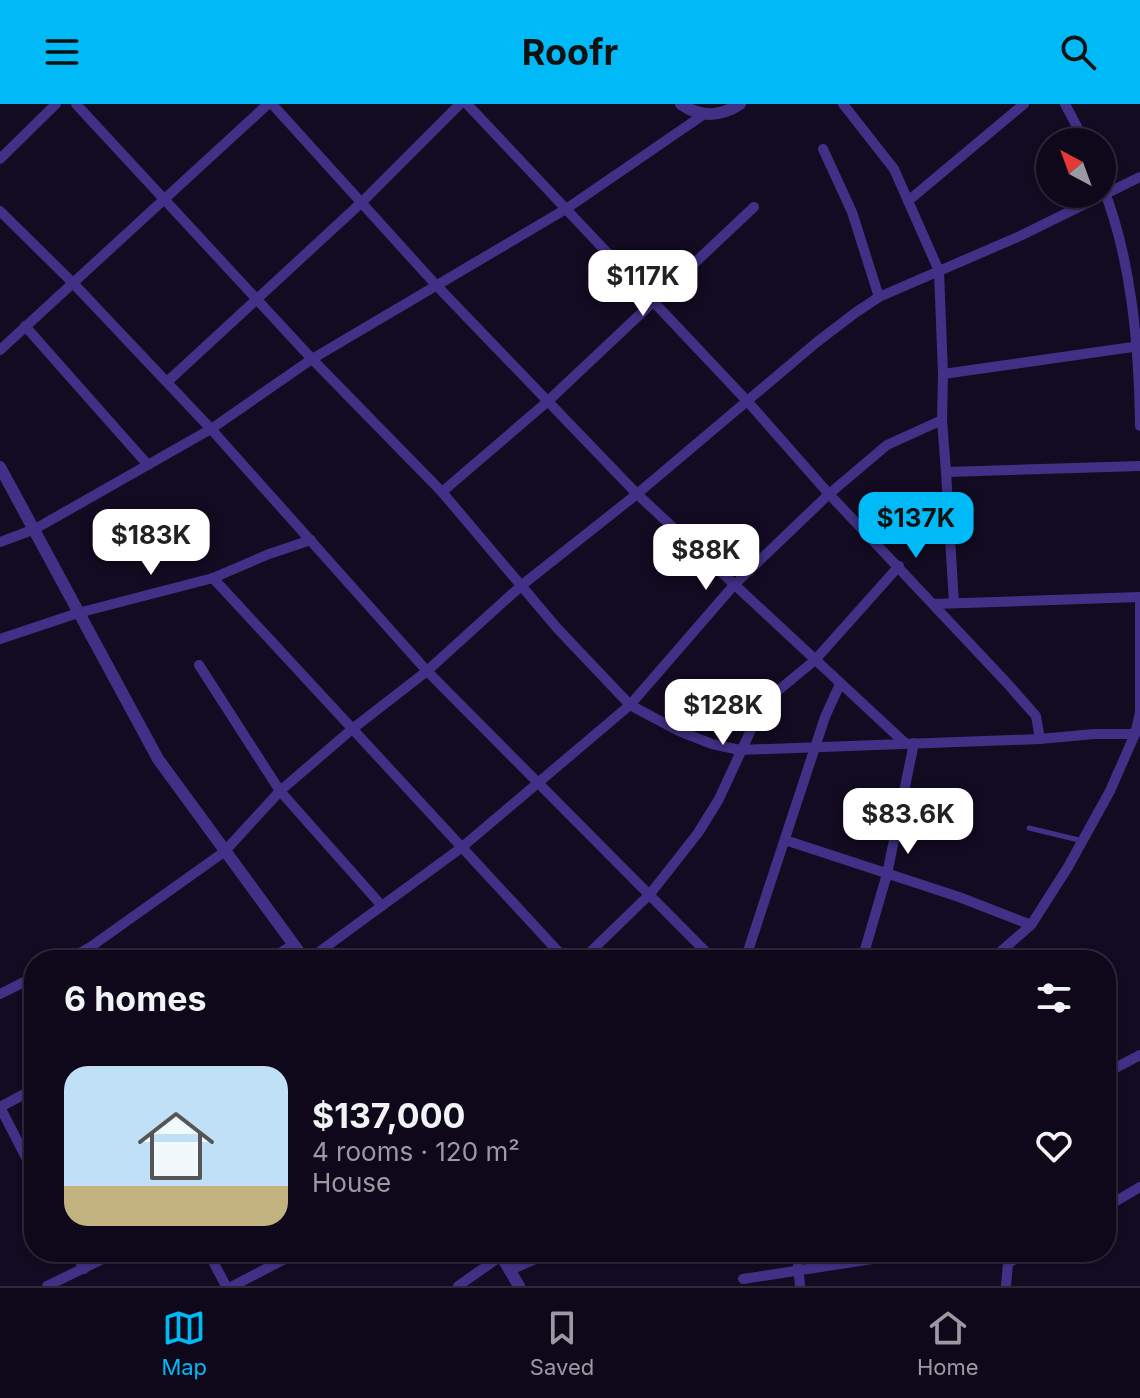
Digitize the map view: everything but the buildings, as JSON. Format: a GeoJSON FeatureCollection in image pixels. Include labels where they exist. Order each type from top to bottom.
{"type":"FeatureCollection","features":[{"type":"Feature","properties":{"kind":"street"},"geometry":{"type":"LineString","coordinates":[[0,159],[56,104]]}},
{"type":"Feature","properties":{"kind":"street"},"geometry":{"type":"LineString","coordinates":[[76,104],[312,359],[442,492],[582,656],[630,705],[679,731],[712,744],[740,750],[1135,734]]}},
{"type":"Feature","properties":{"kind":"street"},"geometry":{"type":"LineString","coordinates":[[0,350],[270,104],[436,285],[637,494],[840,684],[909,743]]}},
{"type":"Feature","properties":{"kind":"street"},"geometry":{"type":"LineString","coordinates":[[167,382],[362,202],[460,104]]}},
{"type":"Feature","properties":{"kind":"street"},"geometry":{"type":"LineString","coordinates":[[467,104],[748,402],[829,494],[1036,716],[1040,739]]}},
{"type":"Feature","properties":{"kind":"street"},"geometry":{"type":"LineString","coordinates":[[681,104],[703,115],[717,115],[740,104]]}},
{"type":"Feature","properties":{"kind":"street"},"geometry":{"type":"LineString","coordinates":[[843,104],[894,169],[939,271],[942,420],[954,603]]}},
{"type":"Feature","properties":{"kind":"street"},"geometry":{"type":"LineString","coordinates":[[908,201],[1024,104]]}},
{"type":"Feature","properties":{"kind":"street"},"geometry":{"type":"LineString","coordinates":[[1065,104],[1078,128]]}},
{"type":"Feature","properties":{"kind":"street"},"geometry":{"type":"LineString","coordinates":[[0,542],[35,529],[211,429],[312,359],[566,209],[703,115]]}},
{"type":"Feature","properties":{"kind":"street"},"geometry":{"type":"LineString","coordinates":[[823,149],[852,212],[879,297]]}},
{"type":"Feature","properties":{"kind":"street"},"geometry":{"type":"LineString","coordinates":[[1116,186],[1140,177]]}},
{"type":"Feature","properties":{"kind":"street"},"geometry":{"type":"LineString","coordinates":[[442,492],[547,402],[754,207]]}},
{"type":"Feature","properties":{"kind":"street"},"geometry":{"type":"LineString","coordinates":[[85,950],[224,852],[280,791],[427,671],[522,585],[637,494],[817,342],[879,297],[1020,236],[1071,208]]}},
{"type":"Feature","properties":{"kind":"street"},"geometry":{"type":"LineString","coordinates":[[1108,208],[1139,347],[1140,426]]}},
{"type":"Feature","properties":{"kind":"street"},"geometry":{"type":"LineString","coordinates":[[0,211],[211,429],[427,671],[704,950]]}},
{"type":"Feature","properties":{"kind":"street"},"geometry":{"type":"LineString","coordinates":[[25,326],[148,465]]}},
{"type":"Feature","properties":{"kind":"street"},"geometry":{"type":"LineString","coordinates":[[943,374],[1139,347]]}},
{"type":"Feature","properties":{"kind":"street"},"geometry":{"type":"LineString","coordinates":[[321,950],[461,848],[630,705],[734,585],[829,494],[887,445],[942,420]]}},
{"type":"Feature","properties":{"kind":"street"},"geometry":{"type":"LineString","coordinates":[[946,472],[1140,466]]}},
{"type":"Feature","properties":{"kind":"street"},"geometry":{"type":"LineString","coordinates":[[0,467],[158,759],[299,950]]}},
{"type":"Feature","properties":{"kind":"street"},"geometry":{"type":"LineString","coordinates":[[0,639],[78,613],[213,578],[311,540]]}},
{"type":"Feature","properties":{"kind":"street"},"geometry":{"type":"LineString","coordinates":[[592,950],[650,894],[698,833],[719,799],[756,719],[774,694],[815,660],[899,566]]}},
{"type":"Feature","properties":{"kind":"street"},"geometry":{"type":"LineString","coordinates":[[213,578],[557,950]]}},
{"type":"Feature","properties":{"kind":"street"},"geometry":{"type":"LineString","coordinates":[[934,604],[1140,597],[1140,713],[1135,734],[1110,791],[1083,841],[1031,925],[1002,950]]}},
{"type":"Feature","properties":{"kind":"street"},"geometry":{"type":"LineString","coordinates":[[199,665],[280,791],[382,906]]}},
{"type":"Feature","properties":{"kind":"street"},"geometry":{"type":"LineString","coordinates":[[748,950],[825,717],[840,684]]}},
{"type":"Feature","properties":{"kind":"street"},"geometry":{"type":"LineString","coordinates":[[865,950],[887,874],[909,743]]}},
{"type":"Feature","properties":{"kind":"street"},"geometry":{"type":"LineString","coordinates":[[785,840],[1031,925]]}},
{"type":"Feature","properties":{"kind":"street"},"geometry":{"type":"LineString","coordinates":[[285,950],[294,944]]}},
{"type":"Feature","properties":{"kind":"street"},"geometry":{"type":"LineString","coordinates":[[0,994],[24,982]]}},
{"type":"Feature","properties":{"kind":"street"},"geometry":{"type":"LineString","coordinates":[[1116,1068],[1140,1055]]}},
{"type":"Feature","properties":{"kind":"street"},"geometry":{"type":"LineString","coordinates":[[24,1094],[0,1107],[24,1154]]}},
{"type":"Feature","properties":{"kind":"street"},"geometry":{"type":"LineString","coordinates":[[1116,1201],[1140,1187]]}},
{"type":"Feature","properties":{"kind":"street"},"geometry":{"type":"LineString","coordinates":[[80,1262],[84,1269]]}},
{"type":"Feature","properties":{"kind":"street"},"geometry":{"type":"LineString","coordinates":[[47,1286],[98,1262]]}},
{"type":"Feature","properties":{"kind":"street"},"geometry":{"type":"LineString","coordinates":[[213,1262],[226,1286]]}},
{"type":"Feature","properties":{"kind":"street"},"geometry":{"type":"LineString","coordinates":[[233,1286],[279,1262]]}},
{"type":"Feature","properties":{"kind":"street"},"geometry":{"type":"LineString","coordinates":[[458,1286],[490,1262]]}},
{"type":"Feature","properties":{"kind":"street"},"geometry":{"type":"LineString","coordinates":[[505,1262],[519,1286]]}},
{"type":"Feature","properties":{"kind":"street"},"geometry":{"type":"LineString","coordinates":[[510,1270],[529,1262]]}},
{"type":"Feature","properties":{"kind":"street"},"geometry":{"type":"LineString","coordinates":[[798,1262],[800,1286]]}},
{"type":"Feature","properties":{"kind":"street"},"geometry":{"type":"LineString","coordinates":[[743,1279],[852,1262]]}},
{"type":"Feature","properties":{"kind":"street"},"geometry":{"type":"LineString","coordinates":[[1006,1286],[1008,1262]]}},
{"type":"Feature","properties":{"kind":"lane"},"geometry":{"type":"LineString","coordinates":[[1029,828],[1083,841]]}}]}
